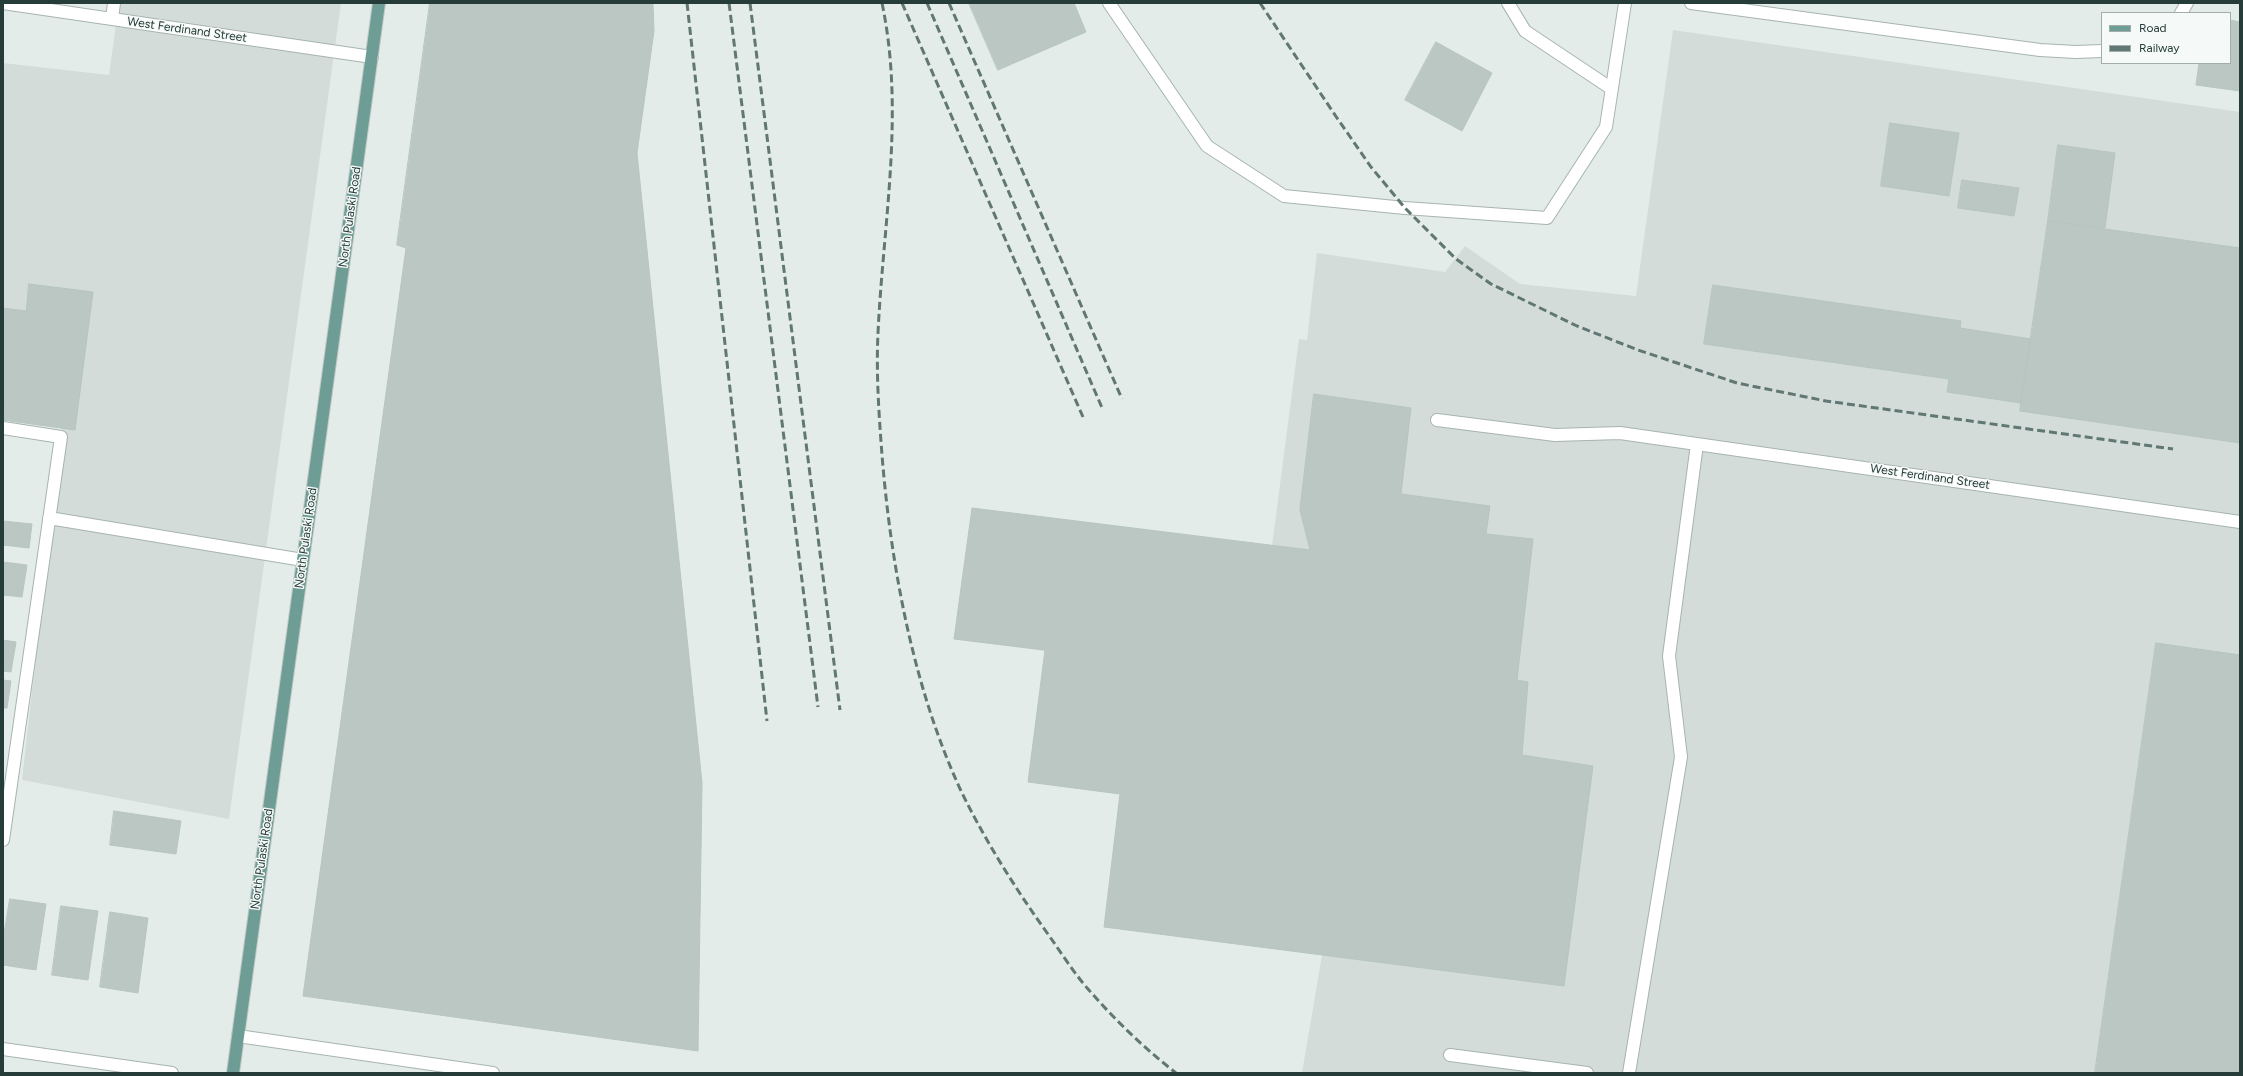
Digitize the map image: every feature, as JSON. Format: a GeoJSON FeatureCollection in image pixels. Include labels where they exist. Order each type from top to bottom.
{"type":"FeatureCollection","features":[{"type":"Feature","properties":{"kind":"main road","name":"North Pulaski Road"},"geometry":{"type":"LineString","coordinates":[[233,1073],[379,3]]}},
{"type":"Feature","properties":{"kind":"street","name":"West Ferdinand Street"},"geometry":{"type":"LineString","coordinates":[[3,3],[372,57]]}},
{"type":"Feature","properties":{"kind":"street"},"geometry":{"type":"LineString","coordinates":[[112,19],[114,3]]}},
{"type":"Feature","properties":{"kind":"street"},"geometry":{"type":"LineString","coordinates":[[1109,3],[1207,146],[1284,196],[1405,208],[1547,218],[1606,127],[1625,3]]}},
{"type":"Feature","properties":{"kind":"street"},"geometry":{"type":"LineString","coordinates":[[1508,3],[1525,31],[1612,89]]}},
{"type":"Feature","properties":{"kind":"street"},"geometry":{"type":"LineString","coordinates":[[1691,3],[2016,47],[2076,52],[2101,51]]}},
{"type":"Feature","properties":{"kind":"street"},"geometry":{"type":"LineString","coordinates":[[2182,12],[2187,3]]}},
{"type":"Feature","properties":{"kind":"street","name":"West Ferdinand Street"},"geometry":{"type":"LineString","coordinates":[[1437,420],[1555,435],[1620,433],[2240,522]]}},
{"type":"Feature","properties":{"kind":"street"},"geometry":{"type":"LineString","coordinates":[[3,428],[61,437],[3,840]]}},
{"type":"Feature","properties":{"kind":"street"},"geometry":{"type":"LineString","coordinates":[[1629,1073],[1681,757],[1669,656],[1697,444]]}},
{"type":"Feature","properties":{"kind":"street"},"geometry":{"type":"LineString","coordinates":[[49,518],[303,560]]}},
{"type":"Feature","properties":{"kind":"street"},"geometry":{"type":"LineString","coordinates":[[238,1036],[493,1073]]}},
{"type":"Feature","properties":{"kind":"street"},"geometry":{"type":"LineString","coordinates":[[3,1049],[172,1073]]}},
{"type":"Feature","properties":{"kind":"street"},"geometry":{"type":"LineString","coordinates":[[1450,1055],[1587,1073]]}},
{"type":"Feature","properties":{"kind":"shaded area"},"geometry":{"type":"Polygon","coordinates":[[[119,3],[341,3],[229,819],[22,780],[63,417],[3,410],[3,63],[109,75],[119,3]]]}},
{"type":"Feature","properties":{"kind":"shaded area"},"geometry":{"type":"Polygon","coordinates":[[[1673,30],[2240,112],[2240,1073],[1302,1073],[1322,955],[1104,927],[1120,794],[1028,782],[1045,651],[954,639],[972,508],[1272,546],[1299,339],[1307,340],[1317,253],[1445,272],[1465,246],[1520,284],[1636,296],[1673,30]]]}},
{"type":"Feature","properties":{"kind":"building"},"geometry":{"type":"Polygon","coordinates":[[[430,3],[653,3],[654,31],[637,153],[702,783],[698,1051],[303,996],[406,248],[397,245],[430,3]]]}},
{"type":"Feature","properties":{"kind":"building"},"geometry":{"type":"Polygon","coordinates":[[[969,3],[1074,3],[1086,32],[998,70],[969,3]]]}},
{"type":"Feature","properties":{"kind":"building"},"geometry":{"type":"Polygon","coordinates":[[[2231,20],[2240,22],[2240,91],[2196,85],[2199,64],[2231,64],[2231,20]]]}},
{"type":"Feature","properties":{"kind":"building"},"geometry":{"type":"Polygon","coordinates":[[[1436,42],[1492,73],[1462,131],[1405,100],[1436,42]]]}},
{"type":"Feature","properties":{"kind":"building"},"geometry":{"type":"Polygon","coordinates":[[[1890,123],[1959,133],[1949,196],[1881,186],[1890,123]]]}},
{"type":"Feature","properties":{"kind":"building"},"geometry":{"type":"Polygon","coordinates":[[[2058,145],[2115,153],[2105,228],[2048,221],[2058,145]]]}},
{"type":"Feature","properties":{"kind":"building"},"geometry":{"type":"Polygon","coordinates":[[[1962,180],[2019,188],[2014,216],[1958,208],[1962,180]]]}},
{"type":"Feature","properties":{"kind":"building"},"geometry":{"type":"Polygon","coordinates":[[[2048,221],[2240,248],[2240,443],[2020,411],[2048,221]]]}},
{"type":"Feature","properties":{"kind":"building"},"geometry":{"type":"Polygon","coordinates":[[[29,284],[93,292],[75,430],[3,420],[5,393],[3,393],[3,308],[26,311],[29,284]]]}},
{"type":"Feature","properties":{"kind":"building"},"geometry":{"type":"Polygon","coordinates":[[[1713,285],[1961,321],[1960,328],[2031,339],[2021,403],[1947,392],[1949,379],[1704,344],[1713,285]]]}},
{"type":"Feature","properties":{"kind":"building"},"geometry":{"type":"Polygon","coordinates":[[[1314,394],[1411,408],[1401,494],[1490,506],[1486,534],[1533,539],[1517,680],[1528,682],[1522,755],[1593,766],[1564,986],[1104,927],[1120,794],[1028,782],[1045,650],[954,639],[972,508],[1310,550],[1300,510],[1314,394]]]}},
{"type":"Feature","properties":{"kind":"building"},"geometry":{"type":"Polygon","coordinates":[[[3,521],[32,524],[29,548],[3,545],[3,521]]]}},
{"type":"Feature","properties":{"kind":"building"},"geometry":{"type":"Polygon","coordinates":[[[3,562],[27,565],[22,597],[3,595],[3,562]]]}},
{"type":"Feature","properties":{"kind":"building"},"geometry":{"type":"Polygon","coordinates":[[[3,640],[16,642],[11,672],[3,671],[3,640]]]}},
{"type":"Feature","properties":{"kind":"building"},"geometry":{"type":"Polygon","coordinates":[[[2156,643],[2240,655],[2240,1073],[2095,1073],[2156,643]]]}},
{"type":"Feature","properties":{"kind":"building"},"geometry":{"type":"Polygon","coordinates":[[[3,680],[11,681],[7,708],[3,708],[3,680]]]}},
{"type":"Feature","properties":{"kind":"building"},"geometry":{"type":"Polygon","coordinates":[[[114,811],[181,821],[176,854],[110,845],[114,811]]]}},
{"type":"Feature","properties":{"kind":"building"},"geometry":{"type":"Polygon","coordinates":[[[10,899],[46,904],[36,970],[3,965],[3,940],[10,899]]]}},
{"type":"Feature","properties":{"kind":"building"},"geometry":{"type":"Polygon","coordinates":[[[61,906],[98,911],[88,980],[52,975],[61,906]]]}},
{"type":"Feature","properties":{"kind":"building"},"geometry":{"type":"Polygon","coordinates":[[[110,912],[148,918],[138,993],[100,987],[110,912]]]}},
{"type":"Feature","properties":{"kind":"railway"},"geometry":{"type":"LineString","coordinates":[[687,3],[767,721]]}},
{"type":"Feature","properties":{"kind":"railway"},"geometry":{"type":"LineString","coordinates":[[729,3],[818,707]]}},
{"type":"Feature","properties":{"kind":"railway"},"geometry":{"type":"LineString","coordinates":[[750,3],[840,710]]}},
{"type":"Feature","properties":{"kind":"railway"},"geometry":{"type":"LineString","coordinates":[[882,3],[889,44],[892,85],[892,127],[888,209],[878,333],[877,364],[879,410],[886,497],[892,541],[907,628],[918,671],[945,754],[962,793],[992,849],[1014,885],[1068,963],[1088,989],[1130,1033],[1152,1054],[1176,1073]]}},
{"type":"Feature","properties":{"kind":"railway"},"geometry":{"type":"LineString","coordinates":[[902,3],[1083,417]]}},
{"type":"Feature","properties":{"kind":"railway"},"geometry":{"type":"LineString","coordinates":[[927,3],[1103,410]]}},
{"type":"Feature","properties":{"kind":"railway"},"geometry":{"type":"LineString","coordinates":[[949,3],[1122,399]]}},
{"type":"Feature","properties":{"kind":"railway"},"geometry":{"type":"LineString","coordinates":[[1260,3],[1371,167],[1405,208],[1456,259],[1491,284],[1577,326],[1638,350],[1737,383],[1826,401],[2173,449]]}}]}
